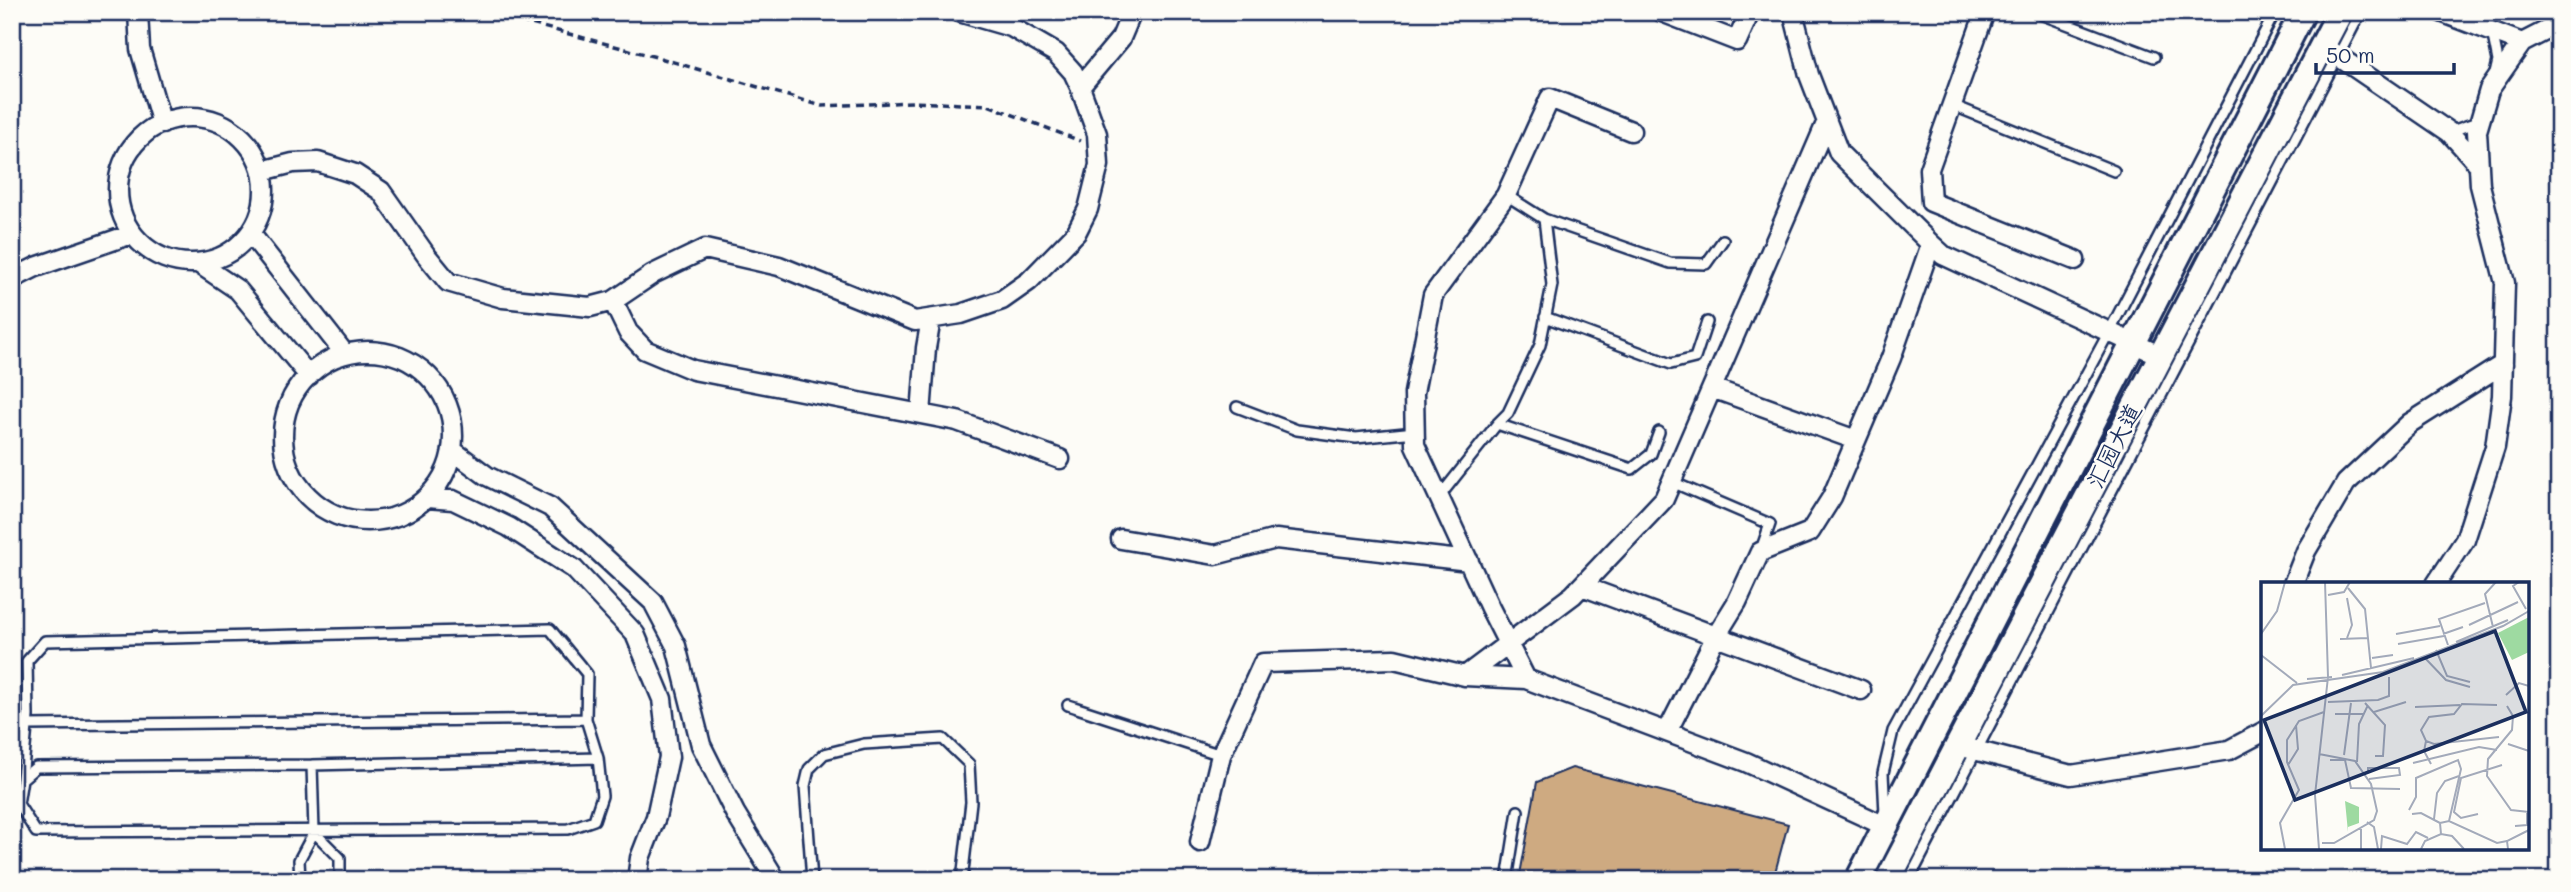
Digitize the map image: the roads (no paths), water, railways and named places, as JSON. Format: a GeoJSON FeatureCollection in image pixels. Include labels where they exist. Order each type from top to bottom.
{"type":"FeatureCollection","features":[{"type":"Feature","properties":{"kind":"main road","name":"汇园大道"},"geometry":{"type":"LineString","coordinates":[[1858,880],[2303,12]]}},
{"type":"Feature","properties":{"kind":"main road","name":"汇园大道"},"geometry":{"type":"LineString","coordinates":[[1888,880],[1968,748],[2161,356],[2287,111],[2331,51],[2340,12]]}},
{"type":"Feature","properties":{"kind":"street"},"geometry":{"type":"LineString","coordinates":[[138,12],[140,50],[162,124]]}},
{"type":"Feature","properties":{"kind":"street"},"geometry":{"type":"LineString","coordinates":[[262,171],[293,163],[318,162],[355,174],[381,191],[426,255],[449,282],[503,298],[590,307],[613,301],[653,274],[705,249],[779,266],[915,321],[961,314],[1002,300],[1029,281],[1076,233],[1091,198],[1099,165],[1097,134],[1080,87],[1073,72],[1056,53],[1011,27],[959,12]]}},
{"type":"Feature","properties":{"kind":"street"},"geometry":{"type":"LineString","coordinates":[[1080,87],[1121,38],[1132,12]]}},
{"type":"Feature","properties":{"kind":"street"},"geometry":{"type":"LineString","coordinates":[[1662,12],[1737,41],[1749,12]]}},
{"type":"Feature","properties":{"kind":"street"},"geometry":{"type":"LineString","coordinates":[[1793,12],[1809,75],[1839,153],[1930,244],[1943,255],[2161,356]]}},
{"type":"Feature","properties":{"kind":"street"},"geometry":{"type":"LineString","coordinates":[[1985,12],[1929,169],[1931,202],[2075,260]]}},
{"type":"Feature","properties":{"kind":"street"},"geometry":{"type":"LineString","coordinates":[[2441,12],[2522,43]]}},
{"type":"Feature","properties":{"kind":"street"},"geometry":{"type":"LineString","coordinates":[[2437,582],[2465,540],[2495,447],[2502,396],[2505,283],[2480,185],[2477,131],[2492,85],[2522,43],[2559,24]]}},
{"type":"Feature","properties":{"kind":"street"},"geometry":{"type":"LineString","coordinates":[[2331,51],[2449,132],[2479,165]]}},
{"type":"Feature","properties":{"kind":"street"},"geometry":{"type":"LineString","coordinates":[[1526,679],[1415,446],[1414,393],[1433,295],[1506,195],[1550,98],[1630,131]]}},
{"type":"Feature","properties":{"kind":"street"},"geometry":{"type":"LineString","coordinates":[[179,117],[204,117],[227,126],[247,142],[262,171],[265,187],[262,212],[251,234],[236,248],[218,259],[198,263],[173,261],[150,251],[132,234],[121,211],[118,187],[123,162],[136,141],[155,126],[179,117]]}},
{"type":"Feature","properties":{"kind":"street"},"geometry":{"type":"LineString","coordinates":[[1465,676],[1573,595],[1664,499],[1827,121]]}},
{"type":"Feature","properties":{"kind":"street"},"geometry":{"type":"LineString","coordinates":[[12,279],[36,267],[132,234]]}},
{"type":"Feature","properties":{"kind":"street"},"geometry":{"type":"LineString","coordinates":[[251,234],[345,354]]}},
{"type":"Feature","properties":{"kind":"street"},"geometry":{"type":"LineString","coordinates":[[1667,732],[1716,636],[1737,602],[1760,552],[1810,532],[1832,497],[1891,358],[1930,244]]}},
{"type":"Feature","properties":{"kind":"street"},"geometry":{"type":"LineString","coordinates":[[198,263],[238,290],[309,376]]}},
{"type":"Feature","properties":{"kind":"street"},"geometry":{"type":"LineString","coordinates":[[613,301],[628,332],[645,351],[693,370],[957,421],[1060,459]]}},
{"type":"Feature","properties":{"kind":"street"},"geometry":{"type":"LineString","coordinates":[[921,414],[926,348],[932,319]]}},
{"type":"Feature","properties":{"kind":"street"},"geometry":{"type":"LineString","coordinates":[[374,351],[401,358],[425,373],[443,395],[452,421],[452,450],[443,476],[427,498],[404,514],[367,521],[348,519],[322,509],[301,490],[287,465],[282,438],[286,410],[299,385],[320,365],[345,354],[374,351]]}},
{"type":"Feature","properties":{"kind":"street"},"geometry":{"type":"LineString","coordinates":[[2294,582],[2306,551],[2346,483],[2410,423],[2503,364]]}},
{"type":"Feature","properties":{"kind":"street"},"geometry":{"type":"LineString","coordinates":[[1712,388],[1856,440]]}},
{"type":"Feature","properties":{"kind":"street"},"geometry":{"type":"LineString","coordinates":[[452,450],[487,476],[550,507],[653,602],[676,646],[701,746],[736,813],[776,880]]}},
{"type":"Feature","properties":{"kind":"street"},"geometry":{"type":"LineString","coordinates":[[427,498],[453,500],[509,527],[573,569],[635,635],[662,699],[669,757],[656,817],[640,858],[637,880]]}},
{"type":"Feature","properties":{"kind":"street"},"geometry":{"type":"LineString","coordinates":[[1121,539],[1215,555],[1276,539],[1469,561]]}},
{"type":"Feature","properties":{"kind":"street"},"geometry":{"type":"LineString","coordinates":[[1582,586],[1861,690]]}},
{"type":"Feature","properties":{"kind":"street"},"geometry":{"type":"LineString","coordinates":[[1200,842],[1221,755],[1263,663],[1394,659],[1465,676],[1526,679],[1746,762],[1885,826]]}},
{"type":"Feature","properties":{"kind":"street"},"geometry":{"type":"LineString","coordinates":[[1968,748],[2071,775],[2229,750],[2261,733]]}},
{"type":"Feature","properties":{"kind":"lane"},"geometry":{"type":"LineString","coordinates":[[2035,12],[2154,57]]}},
{"type":"Feature","properties":{"kind":"lane"},"geometry":{"type":"LineString","coordinates":[[1885,826],[1883,774],[1893,731],[2109,332],[2275,12]]}},
{"type":"Feature","properties":{"kind":"lane"},"geometry":{"type":"LineString","coordinates":[[1909,880],[1968,748],[2331,51],[2361,12]]}},
{"type":"Feature","properties":{"kind":"lane"},"geometry":{"type":"LineString","coordinates":[[2491,31],[2498,61],[2492,85]]}},
{"type":"Feature","properties":{"kind":"lane"},"geometry":{"type":"LineString","coordinates":[[1952,105],[2113,171]]}},
{"type":"Feature","properties":{"kind":"lane"},"geometry":{"type":"LineString","coordinates":[[2449,132],[2480,122]]}},
{"type":"Feature","properties":{"kind":"lane"},"geometry":{"type":"LineString","coordinates":[[1506,195],[1544,219],[1670,263],[1706,264],[1723,240]]}},
{"type":"Feature","properties":{"kind":"lane"},"geometry":{"type":"LineString","coordinates":[[1440,496],[1508,413],[1540,345],[1552,285],[1544,219]]}},
{"type":"Feature","properties":{"kind":"lane"},"geometry":{"type":"LineString","coordinates":[[1545,317],[1671,364],[1695,358],[1707,322]]}},
{"type":"Feature","properties":{"kind":"lane"},"geometry":{"type":"LineString","coordinates":[[1237,407],[1297,430],[1356,438],[1415,432]]}},
{"type":"Feature","properties":{"kind":"lane"},"geometry":{"type":"LineString","coordinates":[[1497,424],[1632,469],[1651,454],[1659,432]]}},
{"type":"Feature","properties":{"kind":"lane"},"geometry":{"type":"LineString","coordinates":[[1672,482],[1770,524],[1760,552]]}},
{"type":"Feature","properties":{"kind":"lane"},"geometry":{"type":"LineString","coordinates":[[550,629],[587,674],[586,719],[598,758],[602,796],[594,820],[568,829],[36,832],[18,804],[27,725],[27,661],[45,641],[550,629]]}},
{"type":"Feature","properties":{"kind":"lane"},"geometry":{"type":"LineString","coordinates":[[1068,705],[1221,755]]}},
{"type":"Feature","properties":{"kind":"lane"},"geometry":{"type":"LineString","coordinates":[[27,725],[586,719]]}},
{"type":"Feature","properties":{"kind":"lane"},"geometry":{"type":"LineString","coordinates":[[812,880],[805,786],[809,769],[824,754],[864,744],[943,739],[969,764],[971,802],[962,880]]}},
{"type":"Feature","properties":{"kind":"lane"},"geometry":{"type":"LineString","coordinates":[[22,779],[36,767],[312,765],[598,758]]}},
{"type":"Feature","properties":{"kind":"lane"},"geometry":{"type":"LineString","coordinates":[[300,880],[299,860],[314,832],[312,765]]}},
{"type":"Feature","properties":{"kind":"lane"},"geometry":{"type":"LineString","coordinates":[[1507,880],[1518,811]]}},
{"type":"Feature","properties":{"kind":"lane"},"geometry":{"type":"LineString","coordinates":[[314,832],[340,858],[340,880]]}}]}
